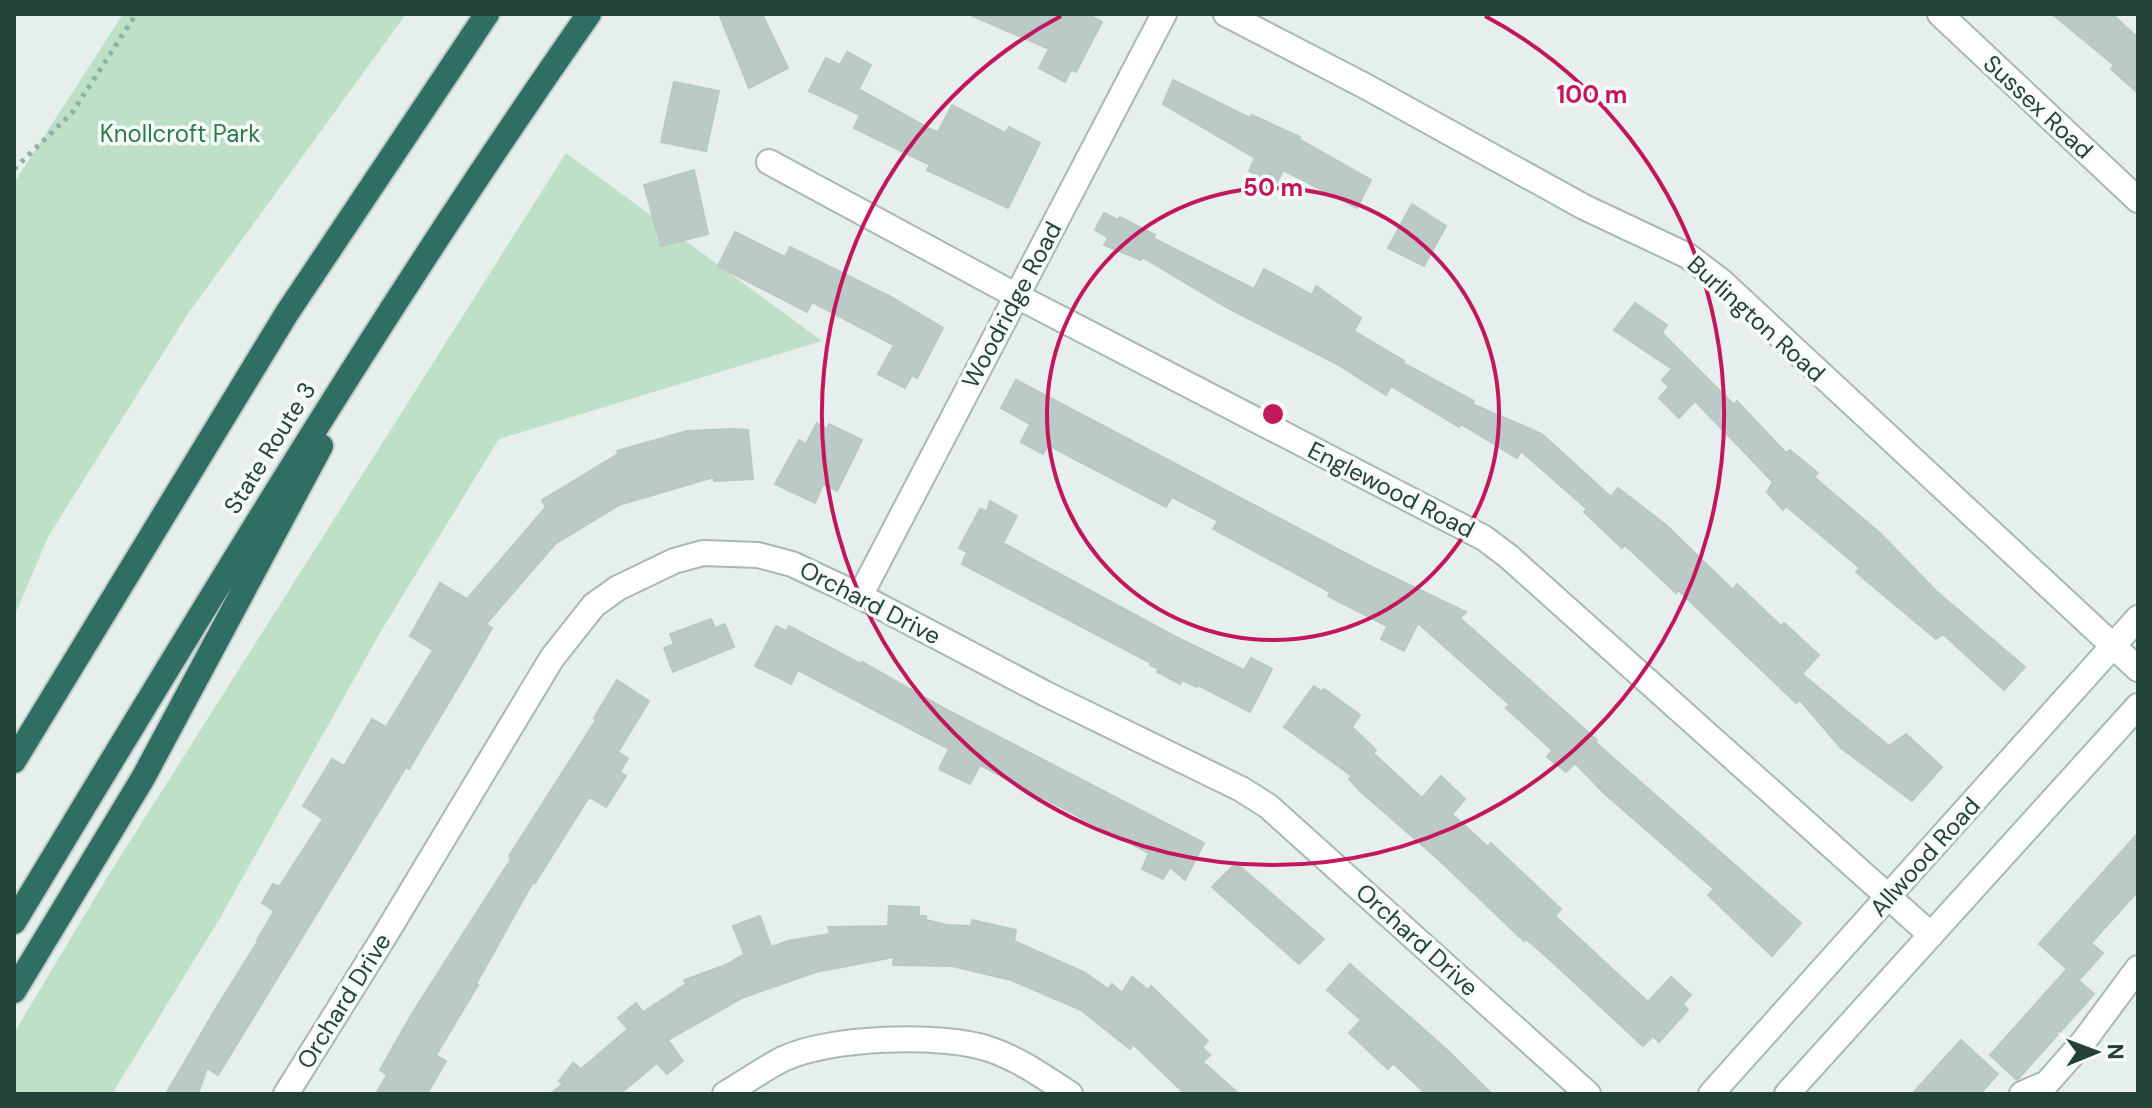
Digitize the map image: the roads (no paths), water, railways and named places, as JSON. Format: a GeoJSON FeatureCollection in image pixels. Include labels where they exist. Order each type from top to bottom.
{"type":"FeatureCollection","features":[{"type":"Feature","properties":{"kind":"highway"},"geometry":{"type":"LineString","coordinates":[[14,761],[287,313],[487,14]]}},
{"type":"Feature","properties":{"kind":"highway","name":"State Route 3"},"geometry":{"type":"LineString","coordinates":[[14,922],[291,467],[416,269],[589,14]]}},
{"type":"Feature","properties":{"kind":"highway"},"geometry":{"type":"LineString","coordinates":[[14,991],[143,778],[416,269]]}},
{"type":"Feature","properties":{"kind":"street","name":"Woodridge Road"},"geometry":{"type":"LineString","coordinates":[[860,596],[1164,14]]}},
{"type":"Feature","properties":{"kind":"street","name":"Burlington Road"},"geometry":{"type":"LineString","coordinates":[[1226,14],[1365,86],[1584,207],[1688,256],[1721,281],[2138,669]]}},
{"type":"Feature","properties":{"kind":"street","name":"Sussex Road"},"geometry":{"type":"LineString","coordinates":[[1940,14],[2138,200]]}},
{"type":"Feature","properties":{"kind":"street","name":"Englewood Road"},"geometry":{"type":"LineString","coordinates":[[769,162],[1017,296],[1484,538],[1508,556],[1931,935]]}},
{"type":"Feature","properties":{"kind":"street","name":"Orchard Drive"},"geometry":{"type":"LineString","coordinates":[[286,1094],[552,658],[594,605],[646,573],[703,553],[758,555],[792,564],[860,596],[1046,694],[1241,789],[1297,829],[1379,907],[1588,1094]]}},
{"type":"Feature","properties":{"kind":"street","name":"Allwood Road"},"geometry":{"type":"LineString","coordinates":[[1711,1094],[2138,618]]}},
{"type":"Feature","properties":{"kind":"street"},"geometry":{"type":"LineString","coordinates":[[1787,1094],[2138,706]]}},
{"type":"Feature","properties":{"kind":"street"},"geometry":{"type":"LineString","coordinates":[[2022,1094],[2047,1083],[2084,1041],[2138,968]]}},
{"type":"Feature","properties":{"kind":"street"},"geometry":{"type":"LineString","coordinates":[[725,1094],[784,1058],[817,1048],[913,1040],[987,1048],[1020,1062],[1070,1094]]}},
{"type":"Feature","properties":{"kind":"park label","name":"Knollcroft Park"},"geometry":{"type":"Point","coordinates":[180,134]}}]}
